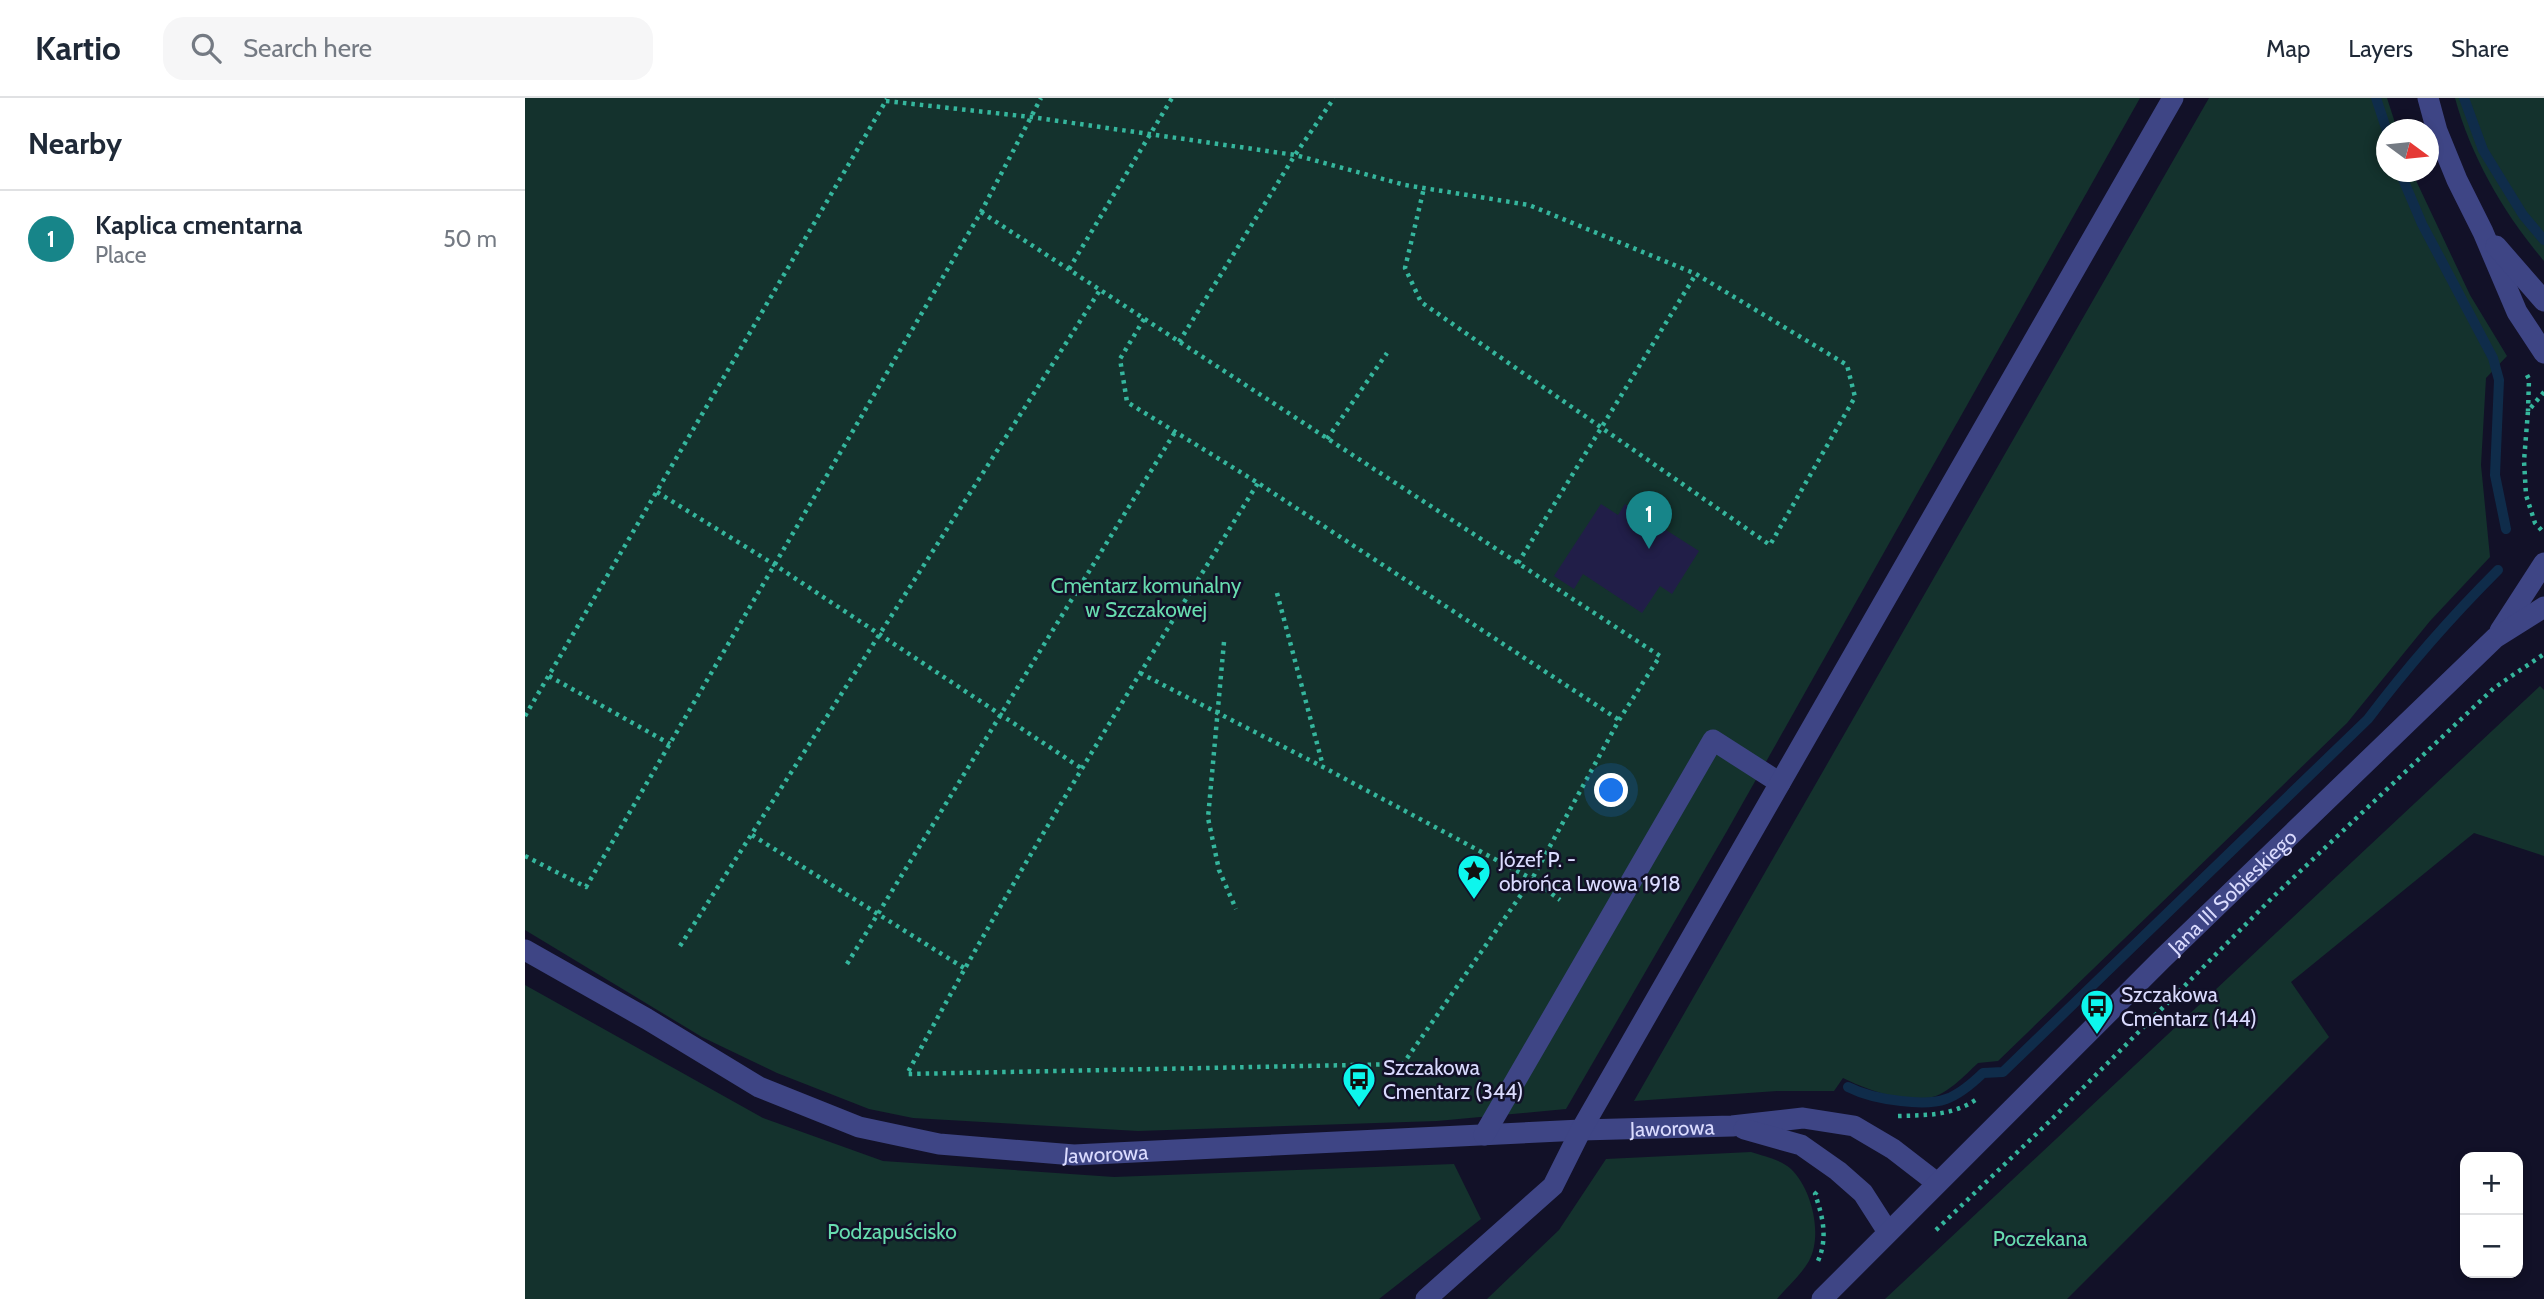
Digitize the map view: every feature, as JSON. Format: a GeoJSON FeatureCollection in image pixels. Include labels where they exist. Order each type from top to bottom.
{"type":"FeatureCollection","features":[{"type":"Feature","properties":{"kind":"street"},"geometry":{"type":"LineString","coordinates":[[1426,1299],[1553,1186],[1581,1130],[2173,98]]}},
{"type":"Feature","properties":{"kind":"street"},"geometry":{"type":"LineString","coordinates":[[2428,98],[2457,180],[2483,232],[2517,312],[2544,354]]}},
{"type":"Feature","properties":{"kind":"street"},"geometry":{"type":"LineString","coordinates":[[2483,232],[2544,300]]}},
{"type":"Feature","properties":{"kind":"street"},"geometry":{"type":"LineString","coordinates":[[2495,638],[2544,562]]}},
{"type":"Feature","properties":{"kind":"street"},"geometry":{"type":"LineString","coordinates":[[2495,638],[2544,607]]}},
{"type":"Feature","properties":{"kind":"street","name":"Jana III Sobieskiego"},"geometry":{"type":"LineString","coordinates":[[1822,1299],[2163,958],[2495,638]]}},
{"type":"Feature","properties":{"kind":"street"},"geometry":{"type":"LineString","coordinates":[[1484,1135],[1713,740],[1780,783]]}},
{"type":"Feature","properties":{"kind":"street","name":"Jaworowa"},"geometry":{"type":"LineString","coordinates":[[525,950],[759,1087],[859,1127],[939,1144],[1074,1155],[1581,1130],[1732,1126],[1803,1118],[1854,1126],[1893,1149],[1937,1183]]}},
{"type":"Feature","properties":{"kind":"street","name":"Jaworowa"},"geometry":{"type":"LineString","coordinates":[[1732,1126],[1801,1145],[1863,1193],[1888,1231]]}},
{"type":"Feature","properties":{"kind":"path"},"geometry":{"type":"LineString","coordinates":[[525,856],[586,887],[981,212],[1041,98]]}},
{"type":"Feature","properties":{"kind":"path"},"geometry":{"type":"LineString","coordinates":[[1069,269],[1172,98]]}},
{"type":"Feature","properties":{"kind":"path"},"geometry":{"type":"LineString","coordinates":[[1179,342],[1295,155],[1334,98]]}},
{"type":"Feature","properties":{"kind":"path"},"geometry":{"type":"LineString","coordinates":[[525,716],[887,99],[1150,132],[1295,155],[1424,188],[1529,205],[1696,274],[1847,365],[1855,397],[1770,545],[1421,302],[1405,268],[1424,188]]}},
{"type":"Feature","properties":{"kind":"path"},"geometry":{"type":"LineString","coordinates":[[981,212],[1660,656],[1619,720],[1532,879],[1403,1064],[907,1074],[964,968],[1081,768],[1258,483]]}},
{"type":"Feature","properties":{"kind":"path"},"geometry":{"type":"LineString","coordinates":[[1518,563],[1696,274]]}},
{"type":"Feature","properties":{"kind":"path"},"geometry":{"type":"LineString","coordinates":[[680,946],[1100,290]]}},
{"type":"Feature","properties":{"kind":"path"},"geometry":{"type":"LineString","coordinates":[[1144,319],[1120,359],[1127,402],[1258,483],[1619,720]]}},
{"type":"Feature","properties":{"kind":"path"},"geometry":{"type":"LineString","coordinates":[[1327,439],[1387,353]]}},
{"type":"Feature","properties":{"kind":"path"},"geometry":{"type":"LineString","coordinates":[[2544,392],[2528,411],[2524,461],[2526,495],[2535,523],[2544,533]]}},
{"type":"Feature","properties":{"kind":"path"},"geometry":{"type":"LineString","coordinates":[[847,964],[1175,432]]}},
{"type":"Feature","properties":{"kind":"path"},"geometry":{"type":"LineString","coordinates":[[657,492],[775,565],[1081,768]]}},
{"type":"Feature","properties":{"kind":"path"},"geometry":{"type":"LineString","coordinates":[[1277,593],[1323,767]]}},
{"type":"Feature","properties":{"kind":"path"},"geometry":{"type":"LineString","coordinates":[[1224,642],[1208,818],[1219,870],[1236,909]]}},
{"type":"Feature","properties":{"kind":"path"},"geometry":{"type":"LineString","coordinates":[[1935,1231],[2324,849],[2494,688],[2544,654]]}},
{"type":"Feature","properties":{"kind":"path"},"geometry":{"type":"LineString","coordinates":[[1140,673],[1532,879],[1560,900]]}},
{"type":"Feature","properties":{"kind":"path"},"geometry":{"type":"LineString","coordinates":[[549,676],[670,744]]}},
{"type":"Feature","properties":{"kind":"path"},"geometry":{"type":"LineString","coordinates":[[752,835],[964,968]]}},
{"type":"Feature","properties":{"kind":"green space","name":"Cmentarz komunalny w Szczakowej"},"geometry":{"type":"Polygon","coordinates":[[[525,98],[2140,98],[1727,831],[1566,1109],[1437,1121],[1138,1131],[913,1118],[869,1109],[777,1073],[702,1037],[525,930],[525,98]]]}},
{"type":"Feature","properties":{"kind":"green space"},"geometry":{"type":"Polygon","coordinates":[[[2209,98],[2387,98],[2394,119],[2376,119],[2376,182],[2417,182],[2470,295],[2507,356],[2486,378],[2481,465],[2490,557],[2430,621],[2347,723],[1998,1061],[1978,1063],[1949,1089],[1929,1098],[1896,1097],[1843,1078],[1834,1091],[1777,1091],[1634,1101],[2209,98]]]}},
{"type":"Feature","properties":{"kind":"green space"},"geometry":{"type":"Polygon","coordinates":[[[2455,98],[2544,98],[2544,261],[2515,224],[2491,184],[2470,142],[2455,98]]]}},
{"type":"Feature","properties":{"kind":"green space","name":"Poczekana"},"geometry":{"type":"Polygon","coordinates":[[[2540,686],[2544,690],[2544,856],[2474,833],[2291,982],[2329,1037],[2067,1299],[1885,1299],[2540,686]]]}},
{"type":"Feature","properties":{"kind":"green space","name":"Podzapuścisko"},"geometry":{"type":"Polygon","coordinates":[[[525,985],[763,1118],[883,1161],[1114,1177],[1454,1164],[1481,1219],[1379,1299],[525,1299],[525,985]]]}},
{"type":"Feature","properties":{"kind":"green space"},"geometry":{"type":"Polygon","coordinates":[[[1751,1152],[1778,1161],[1791,1169],[1805,1188],[1813,1213],[1815,1238],[1809,1261],[1777,1299],[1487,1299],[1559,1230],[1606,1159],[1751,1152]]]}},
{"type":"Feature","properties":{"kind":"building"},"geometry":{"type":"Polygon","coordinates":[[[1601,504],[1618,515],[1625,504],[1699,551],[1672,594],[1660,586],[1642,613],[1583,574],[1574,589],[1554,576],[1601,504]]]}},
{"type":"Feature","properties":{"kind":"waterway"},"geometry":{"type":"LineString","coordinates":[[2376,98],[2383,119]]}},
{"type":"Feature","properties":{"kind":"waterway"},"geometry":{"type":"LineString","coordinates":[[2464,98],[2483,150],[2523,215],[2544,240]]}},
{"type":"Feature","properties":{"kind":"waterway"},"geometry":{"type":"LineString","coordinates":[[2404,182],[2422,224],[2493,358],[2499,380],[2495,475],[2506,529]]}},
{"type":"Feature","properties":{"kind":"waterway"},"geometry":{"type":"LineString","coordinates":[[1848,1087],[1881,1098],[1926,1103],[1955,1095],[1983,1073],[2003,1072],[2368,719],[2430,642],[2498,570]]}},
{"type":"Feature","properties":{"kind":"place","name":"Kaplica cmentarna"},"geometry":{"type":"Point","coordinates":[1649,549]}},
{"type":"Feature","properties":{"kind":"place","name":"Józef P. - obrońca Lwowa 1918"},"geometry":{"type":"Point","coordinates":[1474,901]}},
{"type":"Feature","properties":{"kind":"place","name":"Szczakowa Cmentarz (144)"},"geometry":{"type":"Point","coordinates":[2097,1036]}},
{"type":"Feature","properties":{"kind":"place","name":"Szczakowa Cmentarz (344)"},"geometry":{"type":"Point","coordinates":[1359,1109]}}]}
